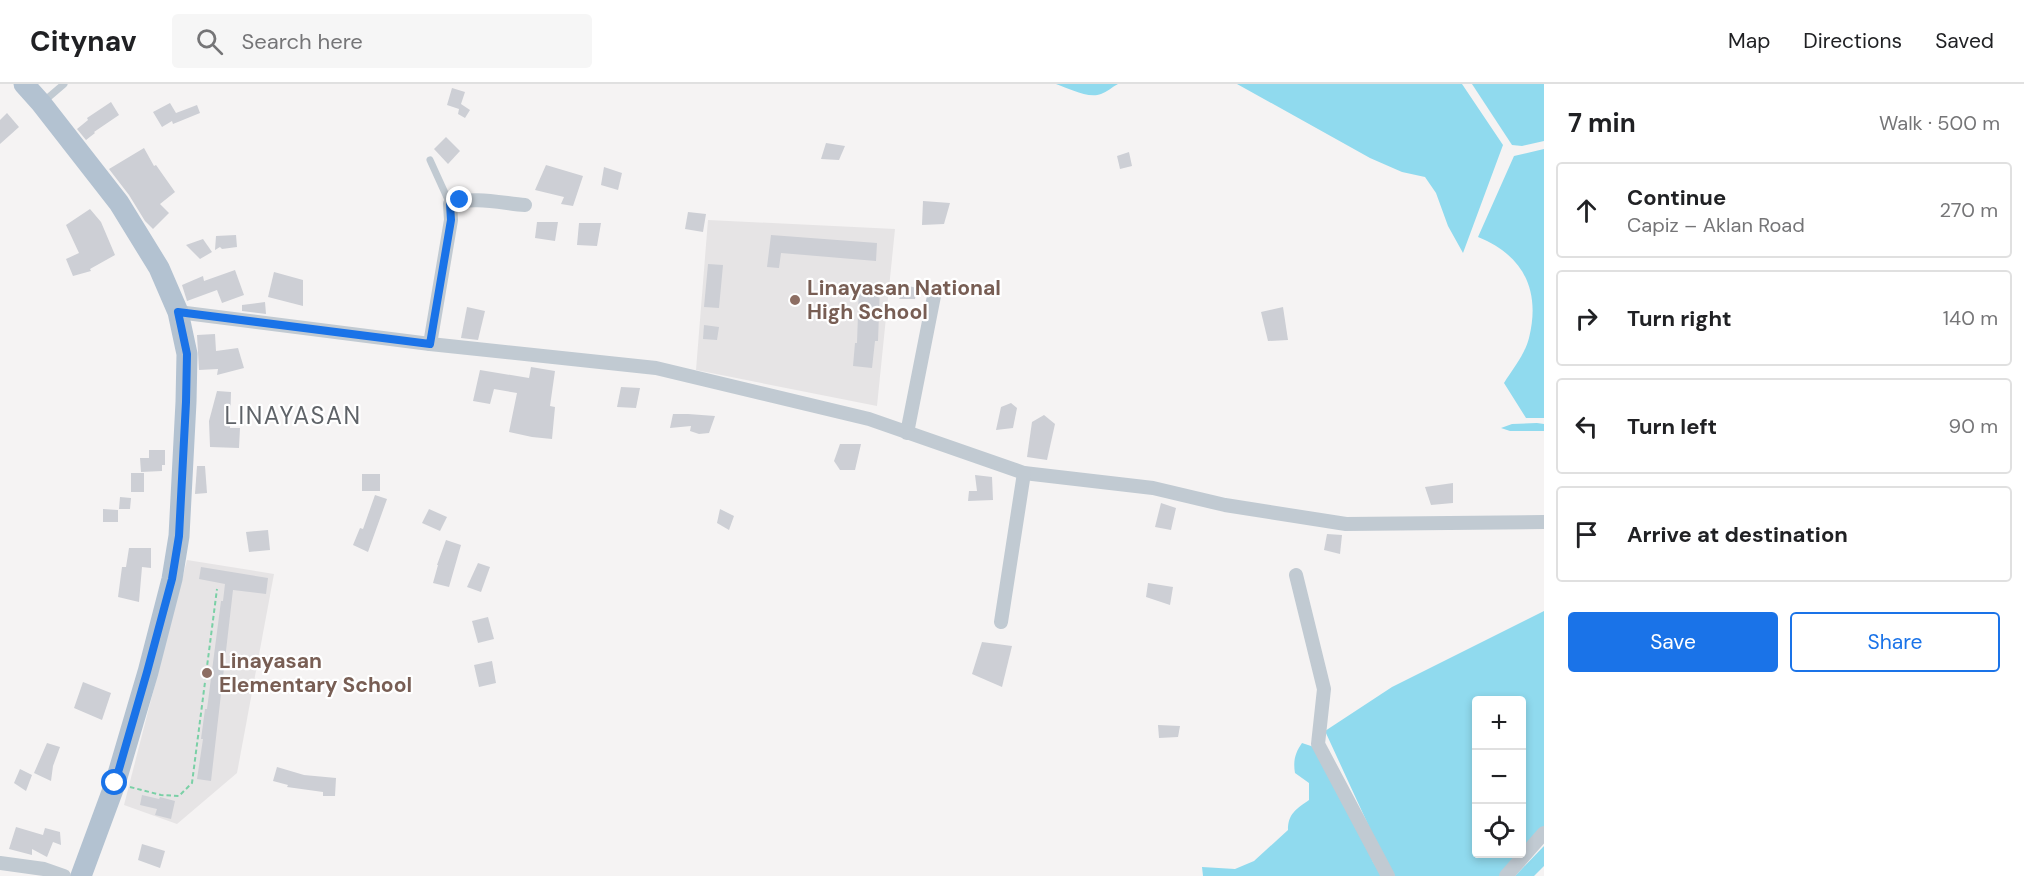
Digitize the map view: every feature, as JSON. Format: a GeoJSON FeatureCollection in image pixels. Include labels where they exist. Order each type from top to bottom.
{"type":"FeatureCollection","features":[{"type":"Feature","properties":{"kind":"main road"},"geometry":{"type":"LineString","coordinates":[[24,84],[119,203],[159,268],[178,312],[187,354],[179,536],[172,579],[115,783],[81,876]]}},
{"type":"Feature","properties":{"kind":"street"},"geometry":{"type":"LineString","coordinates":[[430,344],[451,220],[450,204],[460,200],[474,200],[525,206]]}},
{"type":"Feature","properties":{"kind":"street"},"geometry":{"type":"LineString","coordinates":[[907,433],[934,296]]}},
{"type":"Feature","properties":{"kind":"street"},"geometry":{"type":"LineString","coordinates":[[178,312],[430,344],[656,368],[869,419],[1024,472],[1153,489],[1225,505],[1346,524],[1544,522]]}},
{"type":"Feature","properties":{"kind":"street"},"geometry":{"type":"LineString","coordinates":[[1001,622],[1024,472]]}},
{"type":"Feature","properties":{"kind":"street"},"geometry":{"type":"LineString","coordinates":[[1296,575],[1324,689],[1318,744],[1388,876]]}},
{"type":"Feature","properties":{"kind":"street"},"geometry":{"type":"LineString","coordinates":[[1506,876],[1544,833]]}},
{"type":"Feature","properties":{"kind":"street"},"geometry":{"type":"LineString","coordinates":[[0,863],[44,869],[64,876]]}},
{"type":"Feature","properties":{"kind":"lane"},"geometry":{"type":"LineString","coordinates":[[41,103],[64,84]]}},
{"type":"Feature","properties":{"kind":"lane"},"geometry":{"type":"LineString","coordinates":[[430,160],[450,204]]}},
{"type":"Feature","properties":{"kind":"path"},"geometry":{"type":"LineString","coordinates":[[115,783],[161,795],[179,796],[192,783],[217,589]]}},
{"type":"Feature","properties":{"kind":"shaded area","name":"Linayasan National High School"},"geometry":{"type":"Polygon","coordinates":[[[708,220],[895,229],[877,406],[696,370],[708,220]]]}},
{"type":"Feature","properties":{"kind":"shaded area","name":"Linayasan Elementary School"},"geometry":{"type":"Polygon","coordinates":[[[187,560],[274,574],[237,773],[177,824],[124,805],[187,560]]]}},
{"type":"Feature","properties":{"kind":"water"},"geometry":{"type":"Polygon","coordinates":[[[1056,84],[1118,84],[1103,93],[1090,95],[1056,84]]]}},
{"type":"Feature","properties":{"kind":"water"},"geometry":{"type":"Polygon","coordinates":[[[1237,84],[1462,84],[1503,145],[1463,253],[1448,226],[1436,193],[1425,177],[1402,172],[1370,158],[1237,84]]]}},
{"type":"Feature","properties":{"kind":"water"},"geometry":{"type":"Polygon","coordinates":[[[1472,84],[1544,84],[1544,141],[1522,146],[1512,145],[1472,84]]]}},
{"type":"Feature","properties":{"kind":"water"},"geometry":{"type":"Polygon","coordinates":[[[1544,149],[1544,418],[1526,418],[1504,383],[1522,356],[1529,338],[1532,321],[1530,290],[1517,264],[1494,245],[1478,237],[1514,156],[1544,149]]]}},
{"type":"Feature","properties":{"kind":"water"},"geometry":{"type":"Polygon","coordinates":[[[1512,424],[1544,424],[1544,431],[1510,431],[1501,428],[1512,424]]]}},
{"type":"Feature","properties":{"kind":"water"},"geometry":{"type":"Polygon","coordinates":[[[1544,611],[1544,831],[1526,850],[1526,696],[1472,696],[1472,858],[1519,858],[1502,876],[1395,876],[1383,857],[1325,731],[1392,687],[1544,611]]]}},
{"type":"Feature","properties":{"kind":"water"},"geometry":{"type":"Polygon","coordinates":[[[1302,743],[1314,747],[1350,807],[1373,862],[1382,876],[1203,876],[1202,867],[1235,869],[1254,861],[1288,830],[1289,820],[1294,812],[1309,800],[1309,783],[1295,773],[1294,769],[1295,757],[1302,743]]]}},
{"type":"Feature","properties":{"kind":"water"},"geometry":{"type":"Polygon","coordinates":[[[1544,846],[1544,866],[1534,876],[1515,876],[1544,846]]]}},
{"type":"Feature","properties":{"kind":"building"},"geometry":{"type":"Polygon","coordinates":[[[452,88],[465,92],[461,104],[470,110],[465,118],[458,114],[459,109],[447,105],[452,88]]]}},
{"type":"Feature","properties":{"kind":"building"},"geometry":{"type":"Polygon","coordinates":[[[111,102],[119,115],[86,140],[77,129],[88,120],[87,118],[111,102]]]}},
{"type":"Feature","properties":{"kind":"building"},"geometry":{"type":"Polygon","coordinates":[[[170,103],[176,113],[197,105],[200,113],[173,124],[172,121],[162,127],[153,112],[170,103]]]}},
{"type":"Feature","properties":{"kind":"building"},"geometry":{"type":"Polygon","coordinates":[[[7,113],[19,127],[0,144],[0,120],[7,113]]]}},
{"type":"Feature","properties":{"kind":"building"},"geometry":{"type":"Polygon","coordinates":[[[446,137],[460,151],[448,164],[434,149],[446,137]]]}},
{"type":"Feature","properties":{"kind":"building"},"geometry":{"type":"Polygon","coordinates":[[[826,143],[845,146],[839,160],[821,159],[826,143]]]}},
{"type":"Feature","properties":{"kind":"building"},"geometry":{"type":"Polygon","coordinates":[[[144,148],[154,166],[156,165],[175,192],[160,204],[169,213],[153,229],[109,169],[144,148]]]}},
{"type":"Feature","properties":{"kind":"building"},"geometry":{"type":"Polygon","coordinates":[[[1129,152],[1132,166],[1120,169],[1117,156],[1129,152]]]}},
{"type":"Feature","properties":{"kind":"building"},"geometry":{"type":"Polygon","coordinates":[[[546,165],[583,176],[573,206],[561,204],[564,197],[535,190],[546,165]]]}},
{"type":"Feature","properties":{"kind":"building"},"geometry":{"type":"Polygon","coordinates":[[[604,167],[622,173],[618,190],[601,185],[604,167]]]}},
{"type":"Feature","properties":{"kind":"building"},"geometry":{"type":"Polygon","coordinates":[[[923,201],[950,203],[944,224],[922,225],[923,201]]]}},
{"type":"Feature","properties":{"kind":"building"},"geometry":{"type":"Polygon","coordinates":[[[90,209],[101,222],[115,255],[90,269],[91,271],[73,276],[66,259],[79,253],[66,225],[90,209]]]}},
{"type":"Feature","properties":{"kind":"building"},"geometry":{"type":"Polygon","coordinates":[[[688,212],[706,214],[703,232],[685,229],[688,212]]]}},
{"type":"Feature","properties":{"kind":"building"},"geometry":{"type":"Polygon","coordinates":[[[537,222],[558,222],[555,241],[535,238],[537,222]]]}},
{"type":"Feature","properties":{"kind":"building"},"geometry":{"type":"Polygon","coordinates":[[[579,223],[601,223],[597,246],[577,245],[579,223]]]}},
{"type":"Feature","properties":{"kind":"building"},"geometry":{"type":"Polygon","coordinates":[[[236,235],[237,247],[222,249],[220,247],[215,250],[216,236],[236,235]]]}},
{"type":"Feature","properties":{"kind":"building"},"geometry":{"type":"Polygon","coordinates":[[[771,235],[877,243],[876,261],[781,253],[779,268],[767,267],[771,235]]]}},
{"type":"Feature","properties":{"kind":"building"},"geometry":{"type":"Polygon","coordinates":[[[203,239],[212,252],[200,259],[186,245],[203,239]]]}},
{"type":"Feature","properties":{"kind":"building"},"geometry":{"type":"Polygon","coordinates":[[[708,264],[723,265],[719,308],[704,307],[708,264]]]}},
{"type":"Feature","properties":{"kind":"building"},"geometry":{"type":"Polygon","coordinates":[[[235,270],[244,295],[222,303],[217,290],[187,301],[182,285],[203,276],[204,281],[235,270]]]}},
{"type":"Feature","properties":{"kind":"building"},"geometry":{"type":"Polygon","coordinates":[[[274,272],[303,280],[303,306],[268,297],[274,272]]]}},
{"type":"Feature","properties":{"kind":"building"},"geometry":{"type":"Polygon","coordinates":[[[900,284],[917,288],[915,299],[899,299],[903,292],[900,284]]]}},
{"type":"Feature","properties":{"kind":"building"},"geometry":{"type":"Polygon","coordinates":[[[859,285],[880,286],[878,341],[875,341],[872,368],[853,366],[855,343],[857,343],[859,285]]]}},
{"type":"Feature","properties":{"kind":"building"},"geometry":{"type":"Polygon","coordinates":[[[265,302],[266,314],[242,311],[242,305],[265,302]]]}},
{"type":"Feature","properties":{"kind":"building"},"geometry":{"type":"Polygon","coordinates":[[[467,307],[485,311],[478,340],[461,338],[467,307]]]}},
{"type":"Feature","properties":{"kind":"building"},"geometry":{"type":"Polygon","coordinates":[[[1283,307],[1288,340],[1268,341],[1261,312],[1283,307]]]}},
{"type":"Feature","properties":{"kind":"building"},"geometry":{"type":"Polygon","coordinates":[[[704,325],[719,327],[717,340],[703,339],[704,325]]]}},
{"type":"Feature","properties":{"kind":"building"},"geometry":{"type":"Polygon","coordinates":[[[215,334],[216,351],[238,348],[244,368],[217,375],[218,369],[199,370],[197,335],[215,334]]]}},
{"type":"Feature","properties":{"kind":"building"},"geometry":{"type":"Polygon","coordinates":[[[531,367],[555,371],[550,406],[555,407],[552,439],[509,432],[517,393],[494,389],[490,404],[473,401],[480,370],[529,378],[531,367]]]}},
{"type":"Feature","properties":{"kind":"building"},"geometry":{"type":"Polygon","coordinates":[[[621,387],[640,388],[636,408],[617,407],[621,387]]]}},
{"type":"Feature","properties":{"kind":"building"},"geometry":{"type":"Polygon","coordinates":[[[217,391],[231,392],[230,428],[240,428],[239,448],[210,447],[209,421],[217,391]]]}},
{"type":"Feature","properties":{"kind":"building"},"geometry":{"type":"Polygon","coordinates":[[[1011,403],[1017,408],[1013,428],[996,430],[1001,407],[1011,403]]]}},
{"type":"Feature","properties":{"kind":"building"},"geometry":{"type":"Polygon","coordinates":[[[673,414],[715,416],[709,433],[699,434],[690,431],[691,426],[670,428],[673,414]]]}},
{"type":"Feature","properties":{"kind":"building"},"geometry":{"type":"Polygon","coordinates":[[[1044,415],[1055,424],[1047,460],[1027,457],[1032,422],[1044,415]]]}},
{"type":"Feature","properties":{"kind":"building"},"geometry":{"type":"Polygon","coordinates":[[[840,444],[861,444],[855,470],[840,470],[834,461],[840,444]]]}},
{"type":"Feature","properties":{"kind":"building"},"geometry":{"type":"Polygon","coordinates":[[[149,450],[165,450],[165,465],[162,465],[162,471],[141,472],[140,458],[149,458],[149,450]]]}},
{"type":"Feature","properties":{"kind":"building"},"geometry":{"type":"Polygon","coordinates":[[[197,466],[205,466],[207,493],[195,494],[197,466]]]}},
{"type":"Feature","properties":{"kind":"building"},"geometry":{"type":"Polygon","coordinates":[[[131,473],[144,473],[144,492],[131,492],[131,473]]]}},
{"type":"Feature","properties":{"kind":"building"},"geometry":{"type":"Polygon","coordinates":[[[362,474],[380,474],[380,491],[362,491],[362,474]]]}},
{"type":"Feature","properties":{"kind":"building"},"geometry":{"type":"Polygon","coordinates":[[[975,475],[992,477],[993,500],[968,501],[969,491],[977,491],[975,475]]]}},
{"type":"Feature","properties":{"kind":"building"},"geometry":{"type":"Polygon","coordinates":[[[1453,483],[1453,503],[1431,505],[1425,487],[1453,483]]]}},
{"type":"Feature","properties":{"kind":"building"},"geometry":{"type":"Polygon","coordinates":[[[375,495],[387,499],[368,552],[353,545],[360,528],[363,529],[375,495]]]}},
{"type":"Feature","properties":{"kind":"building"},"geometry":{"type":"Polygon","coordinates":[[[120,497],[131,498],[130,509],[119,509],[120,497]]]}},
{"type":"Feature","properties":{"kind":"building"},"geometry":{"type":"Polygon","coordinates":[[[1161,503],[1176,508],[1171,530],[1155,527],[1161,503]]]}},
{"type":"Feature","properties":{"kind":"building"},"geometry":{"type":"Polygon","coordinates":[[[103,509],[118,510],[118,522],[103,522],[103,509]]]}},
{"type":"Feature","properties":{"kind":"building"},"geometry":{"type":"Polygon","coordinates":[[[429,509],[447,517],[440,531],[422,523],[429,509]]]}},
{"type":"Feature","properties":{"kind":"building"},"geometry":{"type":"Polygon","coordinates":[[[720,509],[734,516],[729,530],[717,523],[720,509]]]}},
{"type":"Feature","properties":{"kind":"building"},"geometry":{"type":"Polygon","coordinates":[[[268,530],[270,550],[249,552],[246,532],[268,530]]]}},
{"type":"Feature","properties":{"kind":"building"},"geometry":{"type":"Polygon","coordinates":[[[1327,534],[1342,535],[1340,554],[1324,550],[1327,534]]]}},
{"type":"Feature","properties":{"kind":"building"},"geometry":{"type":"Polygon","coordinates":[[[446,540],[461,545],[449,587],[433,583],[446,540]]]}},
{"type":"Feature","properties":{"kind":"building"},"geometry":{"type":"Polygon","coordinates":[[[129,548],[151,548],[151,568],[142,567],[139,602],[118,597],[122,567],[126,567],[129,548]]]}},
{"type":"Feature","properties":{"kind":"building"},"geometry":{"type":"Polygon","coordinates":[[[478,563],[490,567],[481,592],[467,587],[478,563]]]}},
{"type":"Feature","properties":{"kind":"building"},"geometry":{"type":"Polygon","coordinates":[[[201,567],[268,578],[266,594],[233,590],[211,781],[197,779],[205,709],[207,709],[225,584],[199,579],[201,567]]]}},
{"type":"Feature","properties":{"kind":"building"},"geometry":{"type":"Polygon","coordinates":[[[1148,583],[1173,587],[1170,605],[1146,597],[1148,583]]]}},
{"type":"Feature","properties":{"kind":"building"},"geometry":{"type":"Polygon","coordinates":[[[488,617],[494,639],[478,643],[472,621],[488,617]]]}},
{"type":"Feature","properties":{"kind":"building"},"geometry":{"type":"Polygon","coordinates":[[[982,642],[1012,646],[1002,687],[972,674],[982,642]]]}},
{"type":"Feature","properties":{"kind":"building"},"geometry":{"type":"Polygon","coordinates":[[[492,661],[496,683],[479,687],[474,665],[492,661]]]}},
{"type":"Feature","properties":{"kind":"building"},"geometry":{"type":"Polygon","coordinates":[[[83,682],[111,693],[102,720],[74,708],[83,682]]]}},
{"type":"Feature","properties":{"kind":"building"},"geometry":{"type":"Polygon","coordinates":[[[1158,725],[1180,726],[1178,737],[1159,738],[1158,725]]]}},
{"type":"Feature","properties":{"kind":"building"},"geometry":{"type":"Polygon","coordinates":[[[47,743],[60,747],[53,766],[51,781],[34,773],[47,743]]]}},
{"type":"Feature","properties":{"kind":"building"},"geometry":{"type":"Polygon","coordinates":[[[277,767],[304,775],[336,778],[335,796],[323,796],[323,792],[287,787],[288,785],[273,781],[277,767]]]}},
{"type":"Feature","properties":{"kind":"building"},"geometry":{"type":"Polygon","coordinates":[[[20,769],[32,775],[26,791],[14,783],[20,769]]]}},
{"type":"Feature","properties":{"kind":"building"},"geometry":{"type":"Polygon","coordinates":[[[142,795],[175,801],[171,819],[155,815],[157,809],[140,805],[142,795]]]}},
{"type":"Feature","properties":{"kind":"building"},"geometry":{"type":"Polygon","coordinates":[[[16,827],[43,835],[45,828],[60,832],[61,845],[53,842],[47,857],[32,849],[32,855],[9,849],[16,827]]]}},
{"type":"Feature","properties":{"kind":"building"},"geometry":{"type":"Polygon","coordinates":[[[142,844],[165,851],[160,868],[138,860],[142,844]]]}},
{"type":"Feature","properties":{"kind":"place","name":"Linayasan National High School"},"geometry":{"type":"Point","coordinates":[795,300]}},
{"type":"Feature","properties":{"kind":"place","name":"Linayasan Elementary School"},"geometry":{"type":"Point","coordinates":[207,673]}},
{"type":"Feature","properties":{"kind":"district","name":"LINAYASAN"},"geometry":{"type":"Point","coordinates":[293,415]}},
{"type":"Feature","properties":{"kind":"route"},"geometry":{"type":"LineString","coordinates":[[115,783],[172,579],[179,536],[187,354],[178,312],[430,344],[451,220],[450,204],[460,200]]}}]}
